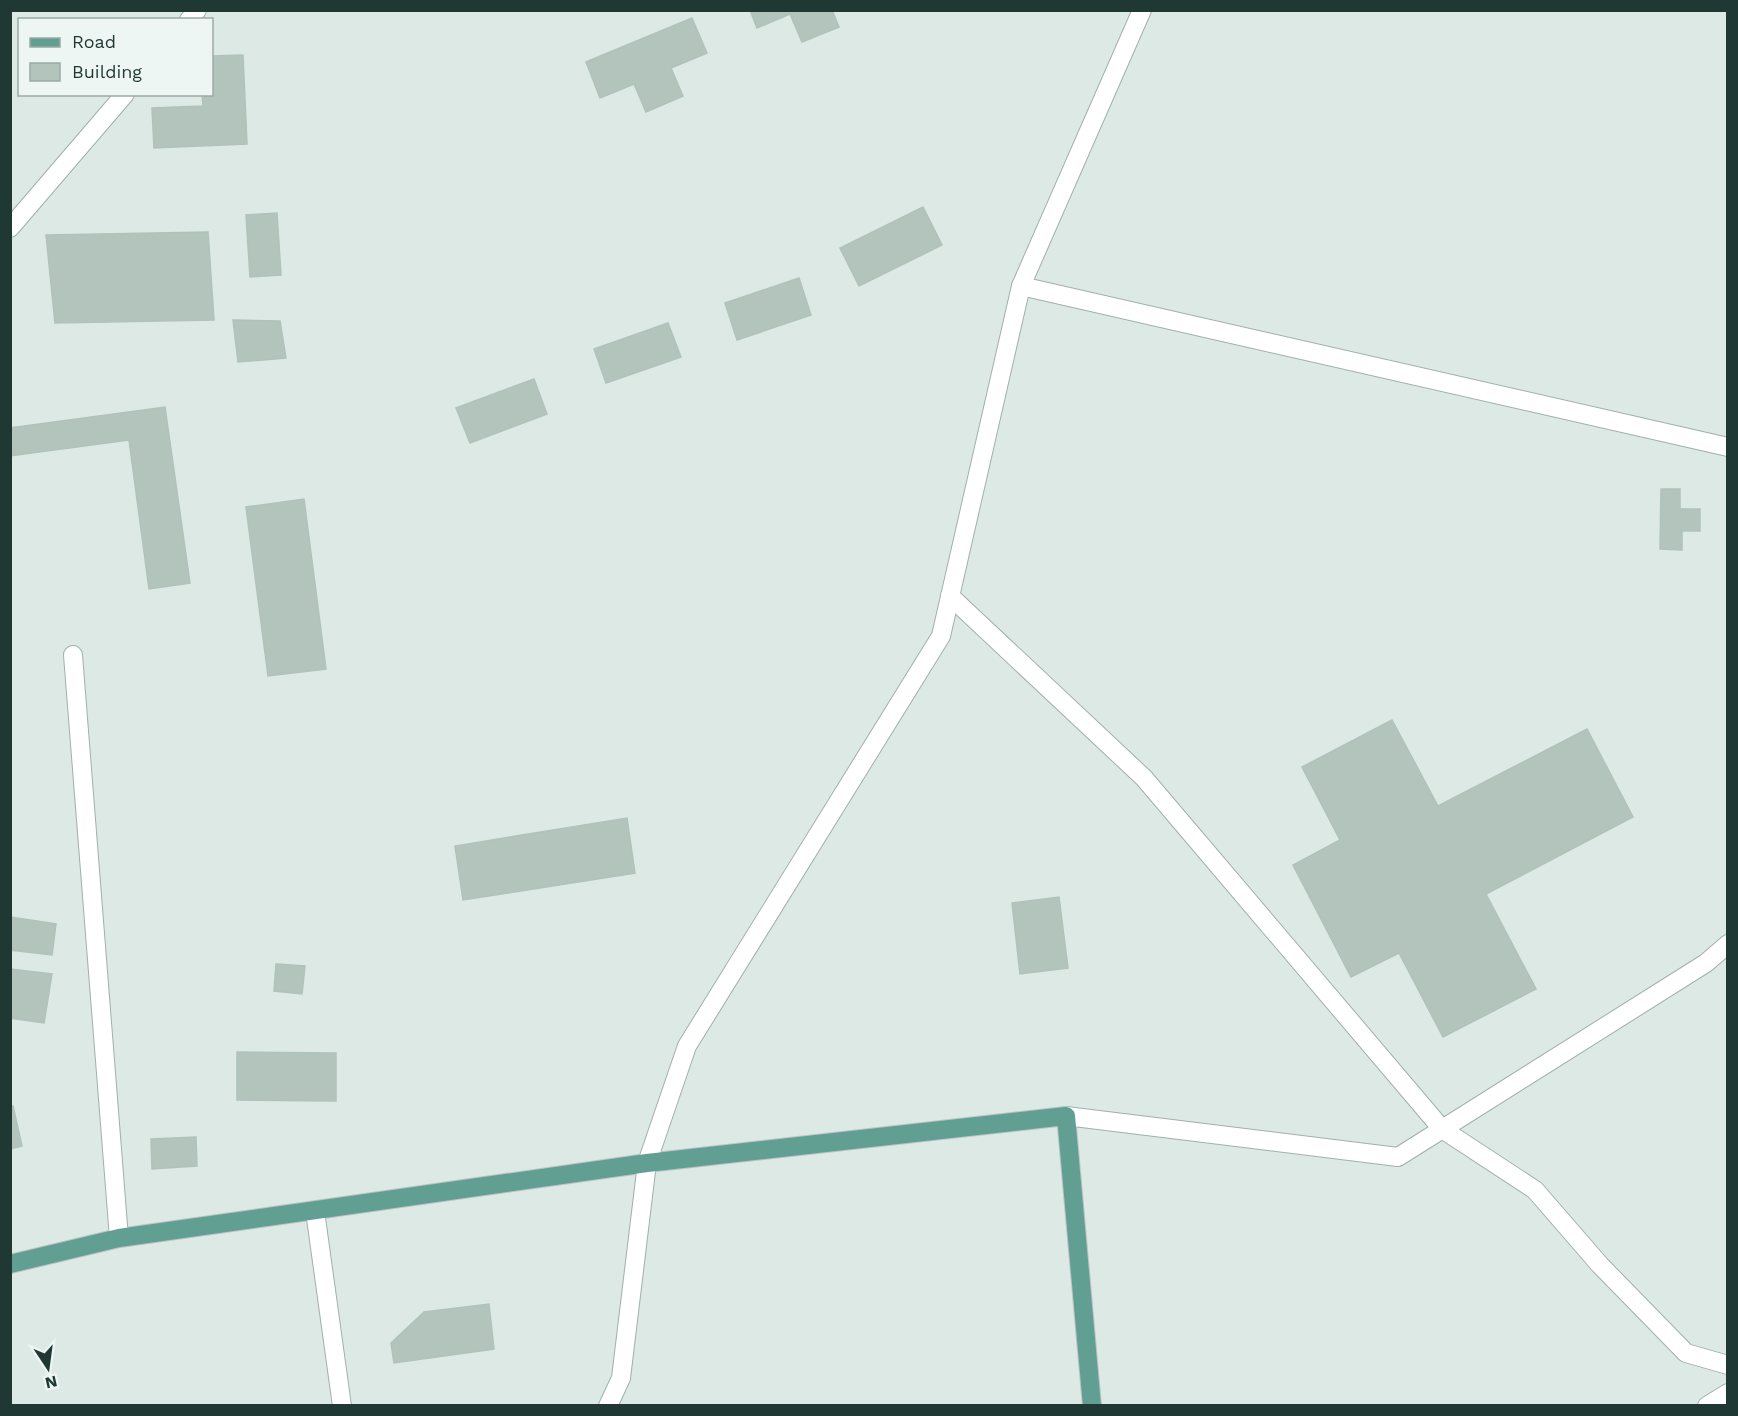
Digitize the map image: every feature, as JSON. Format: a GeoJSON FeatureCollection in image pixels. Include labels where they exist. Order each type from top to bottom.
{"type":"FeatureCollection","features":[{"type":"Feature","properties":{"kind":"main road"},"geometry":{"type":"LineString","coordinates":[[10,1264],[119,1238],[646,1163],[1066,1116],[1092,1406]]}},
{"type":"Feature","properties":{"kind":"street"},"geometry":{"type":"LineString","coordinates":[[608,1406],[621,1378],[646,1163],[687,1046],[941,636],[1021,286],[1142,10]]}},
{"type":"Feature","properties":{"kind":"street"},"geometry":{"type":"LineString","coordinates":[[10,228],[123,96]]}},
{"type":"Feature","properties":{"kind":"street"},"geometry":{"type":"LineString","coordinates":[[1021,286],[1728,447]]}},
{"type":"Feature","properties":{"kind":"street"},"geometry":{"type":"LineString","coordinates":[[950,596],[1144,777],[1442,1129],[1535,1190],[1600,1265],[1686,1353],[1728,1365]]}},
{"type":"Feature","properties":{"kind":"street"},"geometry":{"type":"LineString","coordinates":[[73,655],[119,1238]]}},
{"type":"Feature","properties":{"kind":"street"},"geometry":{"type":"LineString","coordinates":[[1066,1116],[1398,1157],[1706,963],[1728,944]]}},
{"type":"Feature","properties":{"kind":"street"},"geometry":{"type":"LineString","coordinates":[[315,1210],[342,1406]]}},
{"type":"Feature","properties":{"kind":"street"},"geometry":{"type":"LineString","coordinates":[[1707,1406],[1728,1393]]}},
{"type":"Feature","properties":{"kind":"building"},"geometry":{"type":"Polygon","coordinates":[[[750,10],[832,10],[839,27],[802,42],[790,14],[757,28],[750,10]]]}},
{"type":"Feature","properties":{"kind":"building"},"geometry":{"type":"Polygon","coordinates":[[[692,18],[707,53],[671,68],[683,96],[646,112],[634,84],[600,98],[586,62],[692,18]]]}},
{"type":"Feature","properties":{"kind":"building"},"geometry":{"type":"Polygon","coordinates":[[[243,55],[247,144],[154,148],[152,108],[203,106],[202,96],[213,96],[213,56],[243,55]]]}},
{"type":"Feature","properties":{"kind":"building"},"geometry":{"type":"Polygon","coordinates":[[[923,207],[942,245],[859,286],[840,248],[923,207]]]}},
{"type":"Feature","properties":{"kind":"building"},"geometry":{"type":"Polygon","coordinates":[[[277,213],[281,275],[250,277],[246,215],[277,213]]]}},
{"type":"Feature","properties":{"kind":"building"},"geometry":{"type":"Polygon","coordinates":[[[208,232],[214,320],[55,323],[46,235],[208,232]]]}},
{"type":"Feature","properties":{"kind":"building"},"geometry":{"type":"Polygon","coordinates":[[[799,278],[811,315],[737,340],[725,303],[799,278]]]}},
{"type":"Feature","properties":{"kind":"building"},"geometry":{"type":"Polygon","coordinates":[[[233,320],[280,321],[286,358],[238,362],[233,320]]]}},
{"type":"Feature","properties":{"kind":"building"},"geometry":{"type":"Polygon","coordinates":[[[668,323],[681,357],[606,383],[594,349],[668,323]]]}},
{"type":"Feature","properties":{"kind":"building"},"geometry":{"type":"Polygon","coordinates":[[[534,379],[547,414],[470,443],[456,408],[534,379]]]}},
{"type":"Feature","properties":{"kind":"building"},"geometry":{"type":"Polygon","coordinates":[[[165,407],[190,583],[149,589],[129,440],[10,456],[10,428],[165,407]]]}},
{"type":"Feature","properties":{"kind":"building"},"geometry":{"type":"Polygon","coordinates":[[[1661,489],[1680,489],[1680,509],[1700,509],[1700,531],[1682,531],[1682,550],[1660,549],[1661,489]]]}},
{"type":"Feature","properties":{"kind":"building"},"geometry":{"type":"Polygon","coordinates":[[[304,499],[326,669],[268,676],[246,507],[304,499]]]}},
{"type":"Feature","properties":{"kind":"building"},"geometry":{"type":"Polygon","coordinates":[[[1392,720],[1438,806],[1587,729],[1633,817],[1486,894],[1536,989],[1443,1037],[1399,953],[1351,977],[1293,865],[1340,840],[1302,767],[1392,720]]]}},
{"type":"Feature","properties":{"kind":"building"},"geometry":{"type":"Polygon","coordinates":[[[627,818],[635,873],[463,900],[455,846],[627,818]]]}},
{"type":"Feature","properties":{"kind":"building"},"geometry":{"type":"Polygon","coordinates":[[[1059,897],[1068,968],[1020,974],[1012,903],[1059,897]]]}},
{"type":"Feature","properties":{"kind":"building"},"geometry":{"type":"Polygon","coordinates":[[[10,917],[56,924],[52,955],[10,950],[10,917]]]}},
{"type":"Feature","properties":{"kind":"building"},"geometry":{"type":"Polygon","coordinates":[[[276,964],[305,966],[302,994],[274,991],[276,964]]]}},
{"type":"Feature","properties":{"kind":"building"},"geometry":{"type":"Polygon","coordinates":[[[10,969],[52,974],[44,1023],[10,1018],[10,969]]]}},
{"type":"Feature","properties":{"kind":"building"},"geometry":{"type":"Polygon","coordinates":[[[237,1052],[336,1053],[336,1101],[237,1100],[237,1052]]]}},
{"type":"Feature","properties":{"kind":"building"},"geometry":{"type":"Polygon","coordinates":[[[13,1106],[22,1146],[10,1149],[10,1107],[13,1106]]]}},
{"type":"Feature","properties":{"kind":"building"},"geometry":{"type":"Polygon","coordinates":[[[196,1137],[197,1166],[152,1169],[151,1139],[196,1137]]]}},
{"type":"Feature","properties":{"kind":"building"},"geometry":{"type":"Polygon","coordinates":[[[489,1304],[494,1349],[394,1363],[391,1343],[424,1312],[489,1304]]]}}]}
